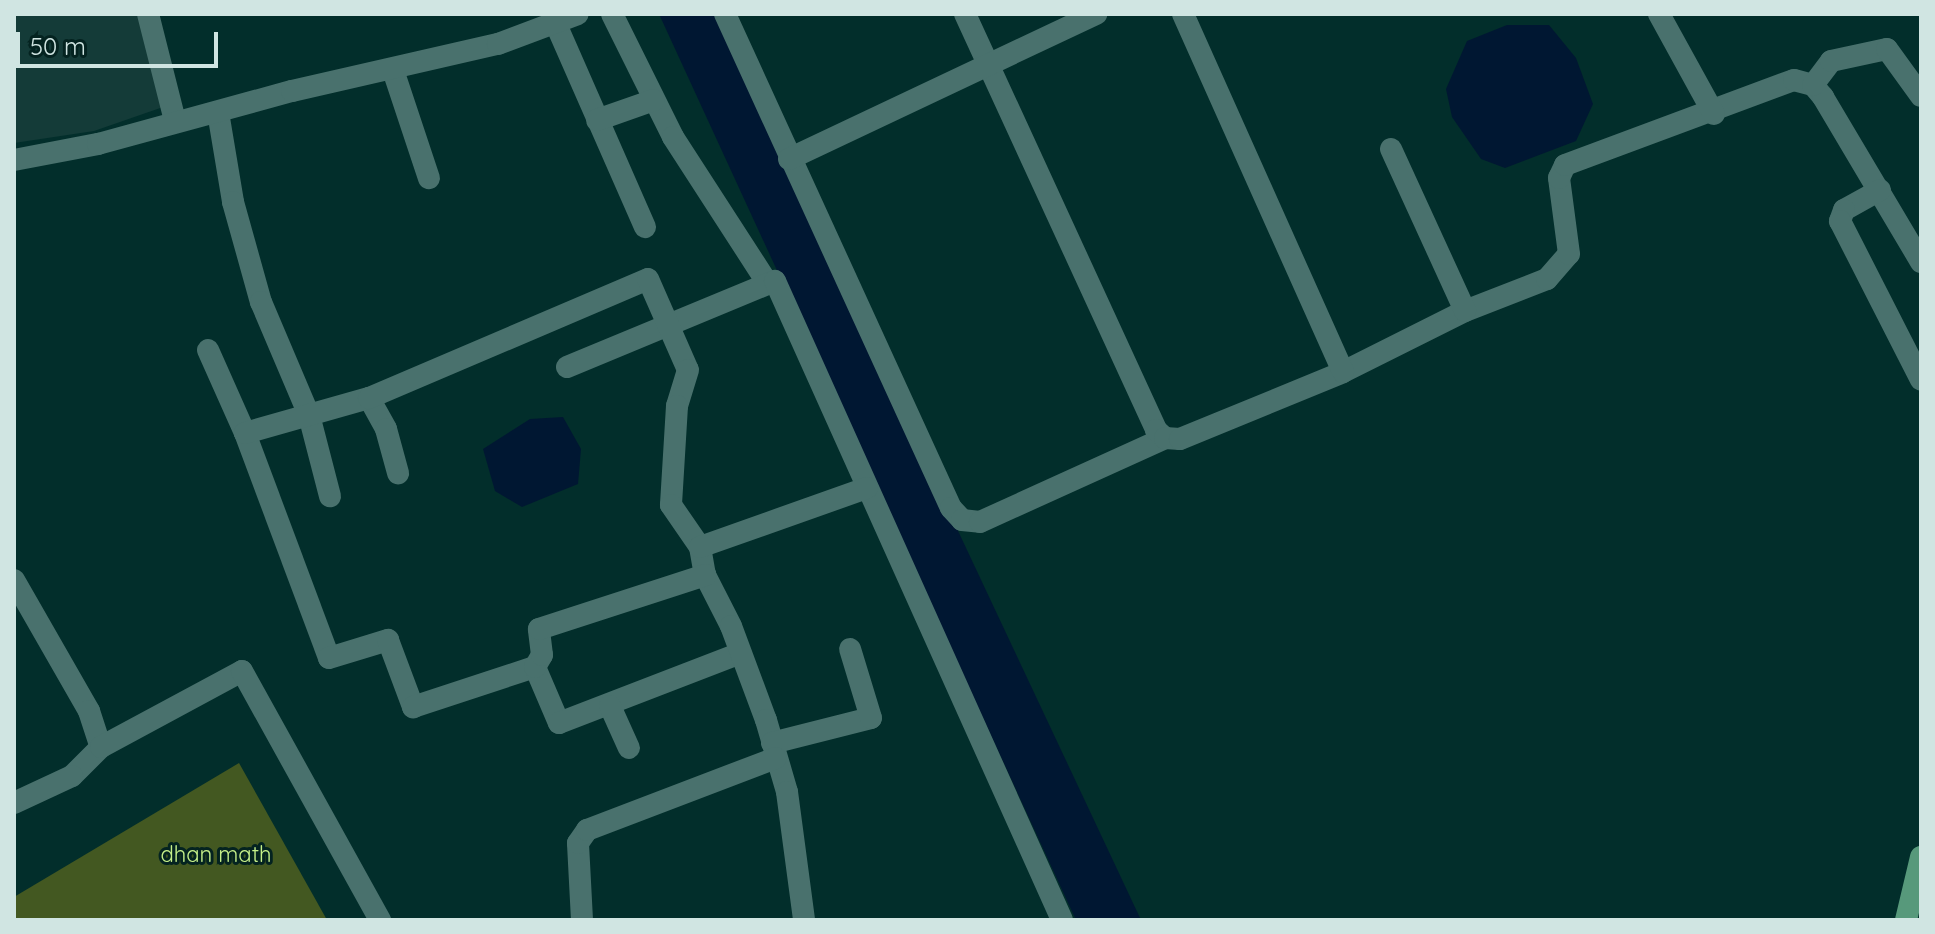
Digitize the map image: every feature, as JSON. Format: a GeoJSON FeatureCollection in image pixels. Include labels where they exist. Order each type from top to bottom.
{"type":"FeatureCollection","features":[{"type":"Feature","properties":{"kind":"main road"},"geometry":{"type":"LineString","coordinates":[[1906,920],[1921,857]]}},
{"type":"Feature","properties":{"kind":"street"},"geometry":{"type":"LineString","coordinates":[[148,14],[175,121]]}},
{"type":"Feature","properties":{"kind":"street"},"geometry":{"type":"LineString","coordinates":[[14,160],[98,144],[175,121],[498,44],[578,14]]}},
{"type":"Feature","properties":{"kind":"street"},"geometry":{"type":"LineString","coordinates":[[612,14],[654,100],[768,284]]}},
{"type":"Feature","properties":{"kind":"street"},"geometry":{"type":"LineString","coordinates":[[725,14],[951,508],[962,520],[980,522],[1165,438],[1180,439],[1343,372],[1465,311],[1547,279],[1562,268],[1569,254],[1559,178],[1565,165],[1714,114],[1794,80],[1813,85],[1880,190],[1921,262]]}},
{"type":"Feature","properties":{"kind":"street"},"geometry":{"type":"LineString","coordinates":[[965,14],[1156,430],[1165,438]]}},
{"type":"Feature","properties":{"kind":"street"},"geometry":{"type":"LineString","coordinates":[[789,159],[989,68],[1096,14]]}},
{"type":"Feature","properties":{"kind":"street"},"geometry":{"type":"LineString","coordinates":[[1183,14],[1343,372]]}},
{"type":"Feature","properties":{"kind":"street"},"geometry":{"type":"LineString","coordinates":[[1659,14],[1714,114]]}},
{"type":"Feature","properties":{"kind":"street"},"geometry":{"type":"LineString","coordinates":[[555,22],[645,227]]}},
{"type":"Feature","properties":{"kind":"street"},"geometry":{"type":"LineString","coordinates":[[1813,85],[1831,61],[1887,49],[1921,96]]}},
{"type":"Feature","properties":{"kind":"street"},"geometry":{"type":"LineString","coordinates":[[393,70],[429,178]]}},
{"type":"Feature","properties":{"kind":"street"},"geometry":{"type":"LineString","coordinates":[[597,120],[654,100]]}},
{"type":"Feature","properties":{"kind":"street"},"geometry":{"type":"LineString","coordinates":[[218,112],[233,202],[261,302],[309,415],[330,496]]}},
{"type":"Feature","properties":{"kind":"street"},"geometry":{"type":"LineString","coordinates":[[1391,149],[1465,311]]}},
{"type":"Feature","properties":{"kind":"street"},"geometry":{"type":"LineString","coordinates":[[1880,190],[1844,210],[1840,221],[1921,380]]}},
{"type":"Feature","properties":{"kind":"street"},"geometry":{"type":"LineString","coordinates":[[245,433],[369,398],[648,279],[672,327],[688,370],[677,406],[671,505],[700,547],[705,575],[740,653],[774,750],[787,792],[804,920]]}},
{"type":"Feature","properties":{"kind":"street"},"geometry":{"type":"LineString","coordinates":[[567,367],[672,327],[775,281],[1062,920]]}},
{"type":"Feature","properties":{"kind":"street"},"geometry":{"type":"LineString","coordinates":[[208,350],[245,433],[329,658],[388,640],[413,707],[535,667],[542,655],[539,629],[705,575]]}},
{"type":"Feature","properties":{"kind":"street"},"geometry":{"type":"LineString","coordinates":[[369,398],[386,429],[398,473]]}},
{"type":"Feature","properties":{"kind":"street"},"geometry":{"type":"LineString","coordinates":[[700,547],[867,488]]}},
{"type":"Feature","properties":{"kind":"street"},"geometry":{"type":"LineString","coordinates":[[14,580],[89,711],[101,747]]}},
{"type":"Feature","properties":{"kind":"street"},"geometry":{"type":"LineString","coordinates":[[582,920],[578,843],[587,830],[774,750],[871,718],[850,649]]}},
{"type":"Feature","properties":{"kind":"street"},"geometry":{"type":"LineString","coordinates":[[535,667],[559,723],[610,706],[740,653]]}},
{"type":"Feature","properties":{"kind":"street"},"geometry":{"type":"LineString","coordinates":[[14,803],[72,776],[101,747],[242,671],[380,920]]}},
{"type":"Feature","properties":{"kind":"street"},"geometry":{"type":"LineString","coordinates":[[610,706],[629,748]]}},
{"type":"Feature","properties":{"kind":"shaded area"},"geometry":{"type":"Polygon","coordinates":[[[14,14],[137,14],[166,106],[94,131],[14,143],[14,14]]]}},
{"type":"Feature","properties":{"kind":"shaded area"},"geometry":{"type":"Polygon","coordinates":[[[659,14],[715,14],[1141,920],[1076,920],[659,14]]]}},
{"type":"Feature","properties":{"kind":"shaded area"},"geometry":{"type":"Polygon","coordinates":[[[1507,25],[1549,25],[1576,58],[1593,104],[1576,141],[1505,168],[1481,159],[1452,117],[1446,89],[1467,41],[1507,25]]]}},
{"type":"Feature","properties":{"kind":"shaded area"},"geometry":{"type":"Polygon","coordinates":[[[563,417],[581,449],[578,484],[522,507],[495,491],[483,449],[530,419],[563,417]]]}},
{"type":"Feature","properties":{"kind":"green space","name":"dhan math"},"geometry":{"type":"Polygon","coordinates":[[[239,763],[327,920],[14,920],[14,897],[239,763]]]}}]}
